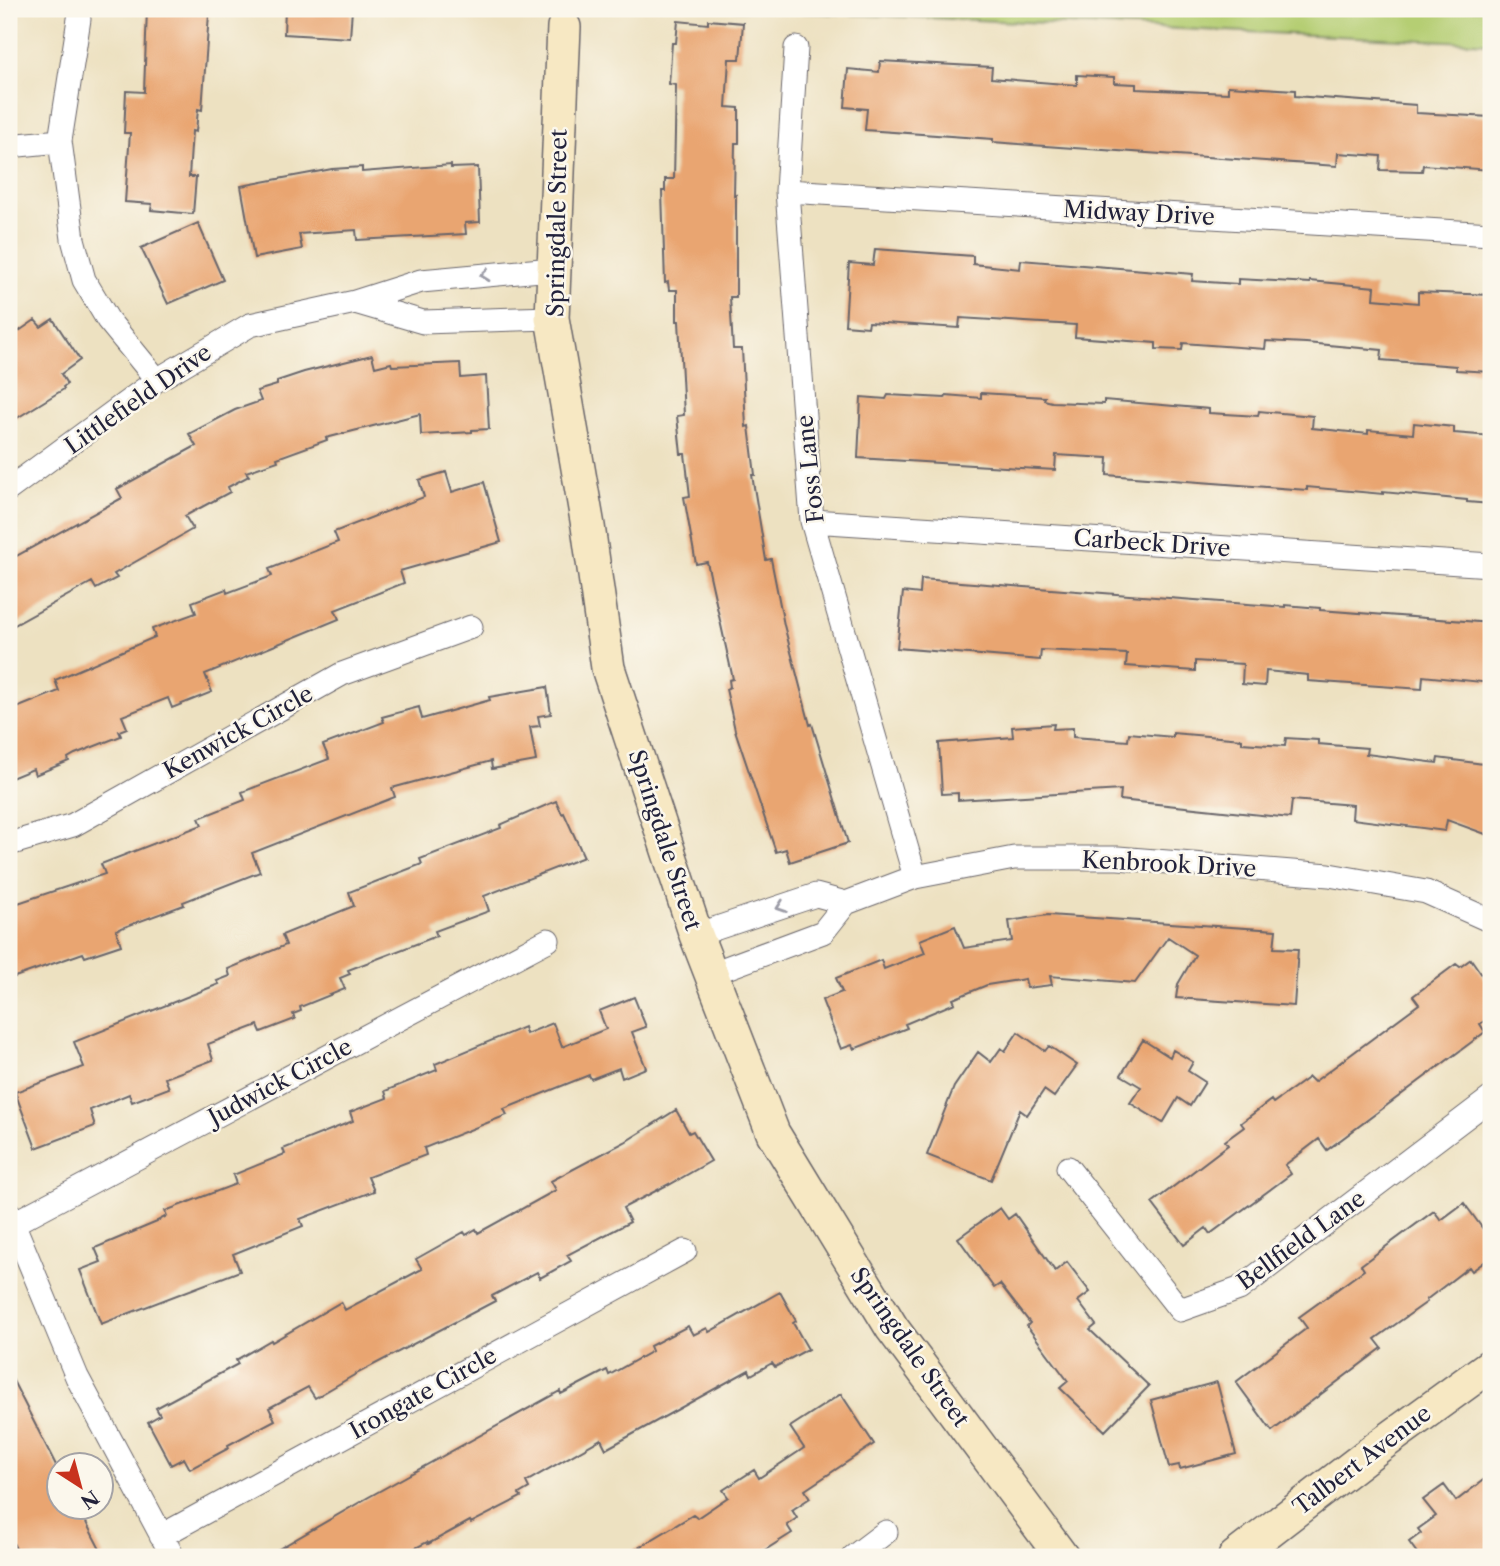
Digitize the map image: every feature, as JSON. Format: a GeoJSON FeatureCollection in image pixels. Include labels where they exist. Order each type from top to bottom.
{"type":"FeatureCollection","features":[{"type":"Feature","properties":{"kind":"street"},"geometry":{"type":"LineString","coordinates":[[79,19],[60,141],[73,239],[84,280],[108,320],[157,380]]}},
{"type":"Feature","properties":{"kind":"street","name":"Springdale Street"},"geometry":{"type":"LineString","coordinates":[[564,27],[552,318],[588,526],[608,668],[696,935],[774,1133],[892,1328],[1062,1557]]}},
{"type":"Feature","properties":{"kind":"street","name":"Foss Lane"},"geometry":{"type":"LineString","coordinates":[[796,48],[787,191],[812,521],[915,877]]}},
{"type":"Feature","properties":{"kind":"street"},"geometry":{"type":"LineString","coordinates":[[9,146],[60,141]]}},
{"type":"Feature","properties":{"kind":"street","name":"Midway Drive"},"geometry":{"type":"LineString","coordinates":[[787,191],[1491,234]]}},
{"type":"Feature","properties":{"kind":"street","name":"Littlefield Drive"},"geometry":{"type":"LineString","coordinates":[[9,489],[157,380],[250,325],[355,302],[421,281],[552,269]]}},
{"type":"Feature","properties":{"kind":"street","name":"Littlefield Drive"},"geometry":{"type":"LineString","coordinates":[[355,302],[423,322],[552,318]]}},
{"type":"Feature","properties":{"kind":"street","name":"Carbeck Drive"},"geometry":{"type":"LineString","coordinates":[[812,521],[1491,565]]}},
{"type":"Feature","properties":{"kind":"street","name":"Kenwick Circle"},"geometry":{"type":"LineString","coordinates":[[9,844],[73,825],[342,674],[471,627]]}},
{"type":"Feature","properties":{"kind":"street","name":"Kenbrook Drive"},"geometry":{"type":"LineString","coordinates":[[710,974],[823,932],[846,904],[915,877],[1014,858],[1118,858],[1329,875],[1426,892],[1491,921]]}},
{"type":"Feature","properties":{"kind":"street"},"geometry":{"type":"LineString","coordinates":[[696,935],[816,894],[846,904]]}},
{"type":"Feature","properties":{"kind":"street","name":"Judwick Circle"},"geometry":{"type":"LineString","coordinates":[[11,1218],[548,940]]}},
{"type":"Feature","properties":{"kind":"street","name":"Bellfield Lane"},"geometry":{"type":"LineString","coordinates":[[1068,1168],[1180,1310],[1239,1289],[1491,1098]]}},
{"type":"Feature","properties":{"kind":"street"},"geometry":{"type":"LineString","coordinates":[[11,1218],[77,1377],[173,1557]]}},
{"type":"Feature","properties":{"kind":"street","name":"Irongate Circle"},"geometry":{"type":"LineString","coordinates":[[161,1536],[685,1251]]}},
{"type":"Feature","properties":{"kind":"street","name":"Talbert Avenue"},"geometry":{"type":"LineString","coordinates":[[1235,1557],[1378,1447],[1491,1365]]}},
{"type":"Feature","properties":{"kind":"street"},"geometry":{"type":"LineString","coordinates":[[853,1557],[887,1532]]}},
{"type":"Feature","properties":{"kind":"green space"},"geometry":{"type":"Polygon","coordinates":[[[732,9],[1491,9],[1491,43],[732,9]]]}},
{"type":"Feature","properties":{"kind":"building"},"geometry":{"type":"Polygon","coordinates":[[[147,9],[198,9],[197,13],[209,14],[202,110],[198,109],[196,132],[192,131],[189,177],[196,177],[193,214],[151,210],[152,204],[125,202],[130,133],[124,133],[126,91],[144,92],[147,9]]]}},
{"type":"Feature","properties":{"kind":"building"},"geometry":{"type":"Polygon","coordinates":[[[285,9],[352,9],[350,38],[284,34],[285,9]]]}},
{"type":"Feature","properties":{"kind":"building"},"geometry":{"type":"Polygon","coordinates":[[[708,20],[743,23],[740,59],[729,59],[726,107],[739,108],[734,196],[736,195],[736,297],[730,297],[733,349],[742,349],[746,427],[749,426],[755,475],[752,475],[766,560],[771,559],[784,625],[810,725],[812,724],[848,843],[790,862],[786,849],[776,852],[735,730],[726,689],[730,687],[729,680],[733,679],[707,562],[696,564],[684,497],[690,496],[685,454],[681,454],[677,416],[684,415],[677,290],[669,290],[668,282],[665,283],[662,191],[665,191],[665,179],[674,179],[676,85],[669,84],[672,43],[676,43],[678,21],[708,24],[708,20]]]}},
{"type":"Feature","properties":{"kind":"building"},"geometry":{"type":"Polygon","coordinates":[[[880,61],[992,67],[991,78],[1077,85],[1077,75],[1114,77],[1114,83],[1136,84],[1136,89],[1228,93],[1228,86],[1295,90],[1295,96],[1416,105],[1416,113],[1491,117],[1491,170],[1423,165],[1422,171],[1380,170],[1381,156],[1338,153],[1337,166],[993,142],[993,139],[865,130],[867,109],[845,107],[848,69],[879,72],[880,61]]]}},
{"type":"Feature","properties":{"kind":"building"},"geometry":{"type":"Polygon","coordinates":[[[451,165],[451,168],[478,167],[480,222],[465,223],[466,234],[357,240],[356,230],[299,234],[302,249],[254,258],[241,186],[332,169],[362,167],[362,172],[451,165]]]}},
{"type":"Feature","properties":{"kind":"building"},"geometry":{"type":"Polygon","coordinates":[[[198,223],[223,280],[168,304],[141,248],[198,223]]]}},
{"type":"Feature","properties":{"kind":"building"},"geometry":{"type":"Polygon","coordinates":[[[875,249],[973,256],[973,264],[1020,269],[1021,260],[1193,274],[1192,281],[1238,284],[1238,279],[1310,281],[1375,287],[1374,299],[1418,303],[1418,292],[1491,295],[1491,372],[1456,370],[1456,366],[1381,360],[1382,350],[1306,343],[1266,341],[1265,349],[1183,343],[1182,350],[1156,349],[1156,343],[1075,337],[1076,325],[960,318],[959,328],[869,322],[868,327],[845,325],[849,263],[873,265],[875,249]]]}},
{"type":"Feature","properties":{"kind":"building"},"geometry":{"type":"Polygon","coordinates":[[[53,319],[80,360],[61,374],[67,384],[64,389],[9,423],[9,338],[35,320],[41,327],[53,319]]]}},
{"type":"Feature","properties":{"kind":"building"},"geometry":{"type":"Polygon","coordinates":[[[372,355],[375,367],[391,363],[392,366],[460,363],[461,378],[486,376],[489,429],[421,435],[420,414],[326,438],[327,440],[277,458],[278,461],[246,472],[249,476],[228,487],[230,492],[185,516],[193,529],[114,574],[117,578],[96,589],[92,582],[9,628],[9,560],[122,498],[117,489],[196,446],[189,434],[235,410],[261,401],[257,391],[304,372],[372,355]]]}},
{"type":"Feature","properties":{"kind":"building"},"geometry":{"type":"Polygon","coordinates":[[[981,393],[1045,397],[1044,400],[1052,402],[1104,404],[1104,400],[1209,409],[1209,413],[1258,416],[1259,411],[1313,416],[1312,428],[1368,434],[1368,430],[1413,434],[1414,423],[1454,427],[1454,433],[1491,436],[1491,504],[1383,492],[1307,487],[1307,490],[1107,475],[1108,458],[1056,455],[1055,470],[858,458],[861,397],[886,399],[888,395],[945,398],[946,395],[981,398],[981,393]]]}},
{"type":"Feature","properties":{"kind":"building"},"geometry":{"type":"Polygon","coordinates":[[[446,472],[452,492],[484,482],[501,542],[400,571],[404,583],[335,610],[339,619],[205,674],[212,692],[172,708],[168,698],[122,716],[127,728],[119,731],[121,736],[75,754],[68,758],[69,761],[35,775],[33,769],[9,779],[9,711],[59,691],[55,680],[155,637],[152,629],[196,613],[192,602],[226,589],[227,593],[272,576],[269,569],[338,542],[334,532],[424,497],[419,480],[446,472]]]}},
{"type":"Feature","properties":{"kind":"building"},"geometry":{"type":"Polygon","coordinates":[[[921,579],[1491,623],[1491,683],[1423,676],[1422,689],[1308,681],[1308,675],[1266,671],[1265,686],[1242,684],[1243,664],[1195,661],[1195,671],[1126,666],[1127,654],[1041,650],[1040,660],[897,648],[903,592],[920,594],[921,579]]]}},
{"type":"Feature","properties":{"kind":"building"},"geometry":{"type":"Polygon","coordinates":[[[547,687],[551,714],[538,716],[540,726],[530,727],[536,761],[492,769],[491,761],[392,788],[395,797],[252,853],[260,872],[183,902],[184,905],[116,930],[121,945],[85,957],[83,953],[9,979],[9,906],[105,874],[101,864],[202,825],[199,818],[245,800],[242,792],[329,759],[323,745],[384,722],[382,717],[419,707],[422,719],[490,700],[489,697],[547,687]]]}},
{"type":"Feature","properties":{"kind":"building"},"geometry":{"type":"Polygon","coordinates":[[[1054,724],[1053,729],[1073,728],[1073,737],[1128,741],[1129,733],[1173,737],[1173,733],[1285,746],[1286,738],[1318,740],[1318,744],[1367,748],[1366,754],[1437,763],[1438,758],[1491,765],[1491,836],[1447,820],[1445,831],[1352,819],[1353,805],[1292,800],[1290,818],[1120,800],[1121,790],[958,800],[958,793],[942,794],[939,743],[1013,737],[1012,727],[1054,724]]]}},
{"type":"Feature","properties":{"kind":"building"},"geometry":{"type":"Polygon","coordinates":[[[556,801],[584,857],[484,896],[489,911],[435,931],[437,936],[348,970],[350,974],[340,978],[345,989],[300,1007],[301,1011],[293,1014],[295,1019],[261,1032],[258,1025],[208,1044],[213,1060],[165,1078],[169,1088],[132,1102],[129,1094],[90,1110],[95,1126],[36,1148],[15,1092],[84,1067],[74,1042],[219,984],[217,981],[230,976],[228,969],[286,945],[282,935],[354,906],[349,892],[422,864],[420,859],[501,828],[500,825],[556,801]]]}},
{"type":"Feature","properties":{"kind":"building"},"geometry":{"type":"Polygon","coordinates":[[[1048,915],[1276,930],[1274,948],[1298,949],[1294,1006],[1176,998],[1178,984],[1195,955],[1168,937],[1135,983],[1050,976],[1052,985],[1027,988],[1025,979],[987,985],[953,999],[955,1003],[905,1024],[907,1028],[854,1049],[852,1045],[841,1049],[822,1000],[842,992],[836,978],[881,960],[884,969],[925,953],[920,940],[955,926],[964,948],[1012,941],[1009,921],[1048,915]]]}},
{"type":"Feature","properties":{"kind":"building"},"geometry":{"type":"Polygon","coordinates":[[[1471,959],[1491,988],[1491,1016],[1480,1024],[1485,1032],[1327,1150],[1319,1139],[1285,1165],[1291,1174],[1210,1234],[1206,1228],[1184,1245],[1152,1203],[1228,1145],[1225,1141],[1244,1127],[1241,1123],[1271,1100],[1273,1103],[1309,1077],[1314,1082],[1419,1004],[1413,996],[1456,964],[1460,967],[1471,959]]]}},
{"type":"Feature","properties":{"kind":"building"},"geometry":{"type":"Polygon","coordinates":[[[634,997],[646,1027],[632,1032],[646,1068],[622,1078],[619,1068],[591,1079],[589,1075],[504,1109],[507,1115],[424,1148],[426,1155],[368,1177],[374,1191],[300,1219],[303,1226],[233,1254],[240,1271],[101,1324],[80,1270],[101,1262],[95,1248],[157,1222],[167,1216],[165,1211],[236,1184],[233,1175],[285,1154],[283,1149],[353,1121],[350,1112],[387,1098],[385,1091],[437,1070],[435,1064],[524,1027],[526,1034],[553,1023],[562,1047],[606,1029],[599,1011],[634,997]]]}},
{"type":"Feature","properties":{"kind":"building"},"geometry":{"type":"Polygon","coordinates":[[[1018,1032],[1045,1051],[1049,1046],[1077,1065],[1054,1097],[1044,1090],[1027,1115],[1020,1110],[991,1180],[927,1155],[954,1087],[978,1052],[991,1062],[1001,1048],[1005,1051],[1018,1032]]]}},
{"type":"Feature","properties":{"kind":"building"},"geometry":{"type":"Polygon","coordinates":[[[1143,1040],[1170,1057],[1173,1050],[1193,1062],[1188,1071],[1205,1082],[1190,1106],[1178,1098],[1163,1123],[1130,1103],[1141,1087],[1121,1075],[1143,1040]]]}},
{"type":"Feature","properties":{"kind":"building"},"geometry":{"type":"Polygon","coordinates":[[[676,1110],[689,1133],[693,1131],[711,1161],[623,1208],[630,1222],[567,1255],[571,1261],[540,1278],[537,1272],[492,1296],[495,1301],[315,1398],[308,1387],[269,1408],[275,1420],[190,1469],[184,1458],[171,1465],[148,1422],[160,1415],[156,1408],[238,1364],[236,1360],[341,1302],[345,1310],[422,1269],[416,1259],[464,1232],[466,1235],[476,1229],[478,1233],[556,1190],[551,1181],[625,1142],[676,1110]]]}},
{"type":"Feature","properties":{"kind":"building"},"geometry":{"type":"Polygon","coordinates":[[[1464,1203],[1491,1240],[1491,1257],[1472,1271],[1469,1267],[1426,1300],[1427,1302],[1375,1339],[1382,1348],[1272,1431],[1236,1382],[1307,1328],[1299,1317],[1364,1270],[1361,1265],[1434,1211],[1441,1220],[1464,1203]]]}},
{"type":"Feature","properties":{"kind":"building"},"geometry":{"type":"Polygon","coordinates":[[[1000,1208],[1008,1219],[1015,1214],[1055,1271],[1067,1262],[1090,1292],[1078,1301],[1096,1325],[1090,1330],[1149,1386],[1105,1431],[1060,1388],[1068,1381],[1027,1326],[1030,1323],[1000,1284],[994,1288],[958,1238],[1000,1208]]]}},
{"type":"Feature","properties":{"kind":"building"},"geometry":{"type":"Polygon","coordinates":[[[780,1292],[808,1349],[775,1367],[772,1363],[751,1375],[749,1370],[606,1449],[601,1439],[526,1482],[529,1488],[519,1494],[521,1497],[398,1557],[265,1557],[560,1391],[561,1394],[607,1370],[609,1375],[652,1351],[650,1346],[688,1326],[693,1335],[707,1328],[709,1332],[780,1292]]]}},
{"type":"Feature","properties":{"kind":"building"},"geometry":{"type":"Polygon","coordinates":[[[9,1373],[48,1450],[46,1450],[46,1520],[85,1520],[104,1557],[20,1557],[9,1535],[9,1373]]]}},
{"type":"Feature","properties":{"kind":"building"},"geometry":{"type":"Polygon","coordinates":[[[1217,1382],[1236,1454],[1180,1469],[1179,1465],[1169,1467],[1151,1400],[1217,1382]]]}},
{"type":"Feature","properties":{"kind":"building"},"geometry":{"type":"Polygon","coordinates":[[[841,1394],[874,1444],[805,1490],[810,1498],[792,1510],[797,1518],[787,1525],[792,1533],[754,1557],[623,1557],[693,1515],[697,1518],[728,1497],[723,1490],[754,1470],[759,1478],[804,1448],[790,1427],[841,1394]]]}},
{"type":"Feature","properties":{"kind":"building"},"geometry":{"type":"Polygon","coordinates":[[[1491,1474],[1491,1557],[1420,1557],[1409,1542],[1421,1533],[1418,1529],[1436,1516],[1423,1500],[1444,1485],[1456,1501],[1491,1474]]]}}]}
